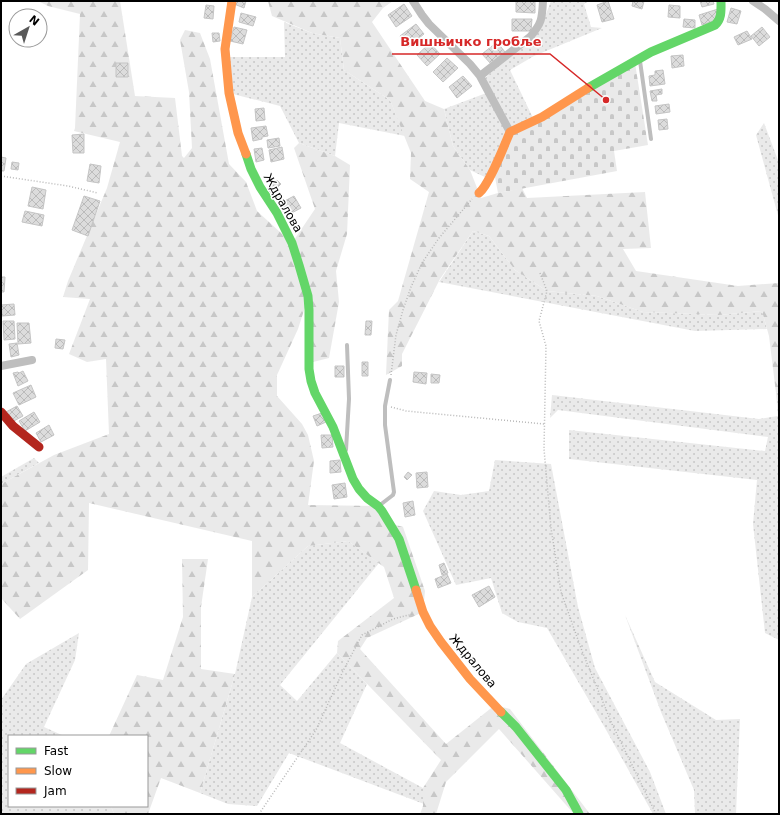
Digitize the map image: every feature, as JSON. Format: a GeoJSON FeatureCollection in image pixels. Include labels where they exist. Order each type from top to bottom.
{"type":"FeatureCollection","features":[{"type":"Feature","properties":{"kind":"street","name":"Ждралова"},"geometry":{"type":"LineString","coordinates":[[232,1],[225,49],[229,93],[238,133],[251,169],[260,188],[277,212],[292,243],[308,296],[309,369],[315,393],[333,427],[353,479],[367,498],[378,506],[390,523],[399,540],[423,612],[430,626],[470,679],[513,723],[543,760],[566,790],[579,814]]}},
{"type":"Feature","properties":{"kind":"street"},"geometry":{"type":"LineString","coordinates":[[413,1],[429,24],[470,64],[480,76],[510,132]]}},
{"type":"Feature","properties":{"kind":"street"},"geometry":{"type":"LineString","coordinates":[[480,76],[530,37],[536,30],[542,17],[543,1]]}},
{"type":"Feature","properties":{"kind":"street"},"geometry":{"type":"LineString","coordinates":[[479,193],[483,190],[489,179],[510,132],[542,116],[651,52],[718,23],[720,19],[721,1]]}},
{"type":"Feature","properties":{"kind":"street"},"geometry":{"type":"LineString","coordinates":[[752,1],[778,19]]}},
{"type":"Feature","properties":{"kind":"street"},"geometry":{"type":"LineString","coordinates":[[1,366],[32,360]]}},
{"type":"Feature","properties":{"kind":"street"},"geometry":{"type":"LineString","coordinates":[[1,412],[13,426],[38,447]]}},
{"type":"Feature","properties":{"kind":"lane"},"geometry":{"type":"LineString","coordinates":[[640,59],[651,138]]}},
{"type":"Feature","properties":{"kind":"lane","name":"Ждралова"},"geometry":{"type":"LineString","coordinates":[[346,459],[349,399],[347,345]]}},
{"type":"Feature","properties":{"kind":"lane"},"geometry":{"type":"LineString","coordinates":[[378,506],[393,495],[394,492],[385,425],[385,406],[390,380]]}},
{"type":"Feature","properties":{"kind":"path"},"geometry":{"type":"LineString","coordinates":[[1,176],[68,186],[98,193]]}},
{"type":"Feature","properties":{"kind":"path"},"geometry":{"type":"LineString","coordinates":[[390,380],[396,335],[411,287],[422,263],[439,238],[470,200],[479,193]]}},
{"type":"Feature","properties":{"kind":"path"},"geometry":{"type":"LineString","coordinates":[[540,273],[547,291],[539,321],[546,346],[544,449],[551,528],[560,592],[612,724],[656,814]]}},
{"type":"Feature","properties":{"kind":"path"},"geometry":{"type":"LineString","coordinates":[[385,406],[406,411],[545,424]]}},
{"type":"Feature","properties":{"kind":"path"},"geometry":{"type":"LineString","coordinates":[[259,814],[316,730],[343,671],[362,635],[393,619],[423,612]]}},
{"type":"Feature","properties":{"kind":"green space"},"geometry":{"type":"Polygon","coordinates":[[[38,1],[120,1],[135,96],[175,98],[182,156],[184,158],[192,148],[189,92],[180,40],[185,30],[200,33],[210,59],[229,164],[246,182],[257,211],[292,243],[315,209],[294,148],[299,143],[335,156],[350,165],[347,234],[336,271],[339,302],[329,358],[309,363],[308,298],[298,329],[277,375],[277,396],[302,424],[308,435],[314,461],[308,505],[378,506],[389,523],[403,527],[425,591],[423,612],[367,638],[360,649],[446,744],[495,705],[510,709],[590,814],[574,814],[499,729],[446,782],[436,814],[420,814],[423,806],[423,788],[441,760],[337,653],[338,641],[394,598],[384,567],[348,541],[308,546],[252,597],[252,541],[89,503],[88,570],[20,619],[1,598],[1,484],[54,455],[109,434],[106,359],[87,362],[69,354],[90,299],[63,297],[68,281],[107,188],[120,142],[74,131],[80,14],[48,6],[38,1]]]}},
{"type":"Feature","properties":{"kind":"green space"},"geometry":{"type":"Polygon","coordinates":[[[268,1],[393,1],[383,8],[372,22],[425,101],[444,109],[453,146],[470,170],[481,198],[522,188],[527,198],[645,192],[651,248],[623,249],[636,271],[738,286],[779,283],[779,392],[776,393],[769,336],[762,311],[719,315],[643,312],[597,296],[547,291],[515,270],[489,236],[473,231],[440,279],[402,354],[402,366],[386,375],[389,310],[398,301],[429,192],[410,179],[411,153],[390,100],[344,70],[340,38],[312,33],[272,16],[268,1]]]}},
{"type":"Feature","properties":{"kind":"green space"},"geometry":{"type":"Polygon","coordinates":[[[551,1],[589,1],[584,4],[591,27],[602,28],[534,56],[510,70],[534,120],[489,179],[470,170],[453,146],[444,109],[489,92],[483,80],[530,37],[546,14],[551,1]]]}},
{"type":"Feature","properties":{"kind":"green space"},"geometry":{"type":"Polygon","coordinates":[[[284,22],[312,33],[340,38],[344,70],[390,100],[405,136],[339,123],[335,156],[299,143],[280,106],[229,93],[226,57],[285,57],[284,22]]]}},
{"type":"Feature","properties":{"kind":"green space"},"geometry":{"type":"Polygon","coordinates":[[[635,63],[648,145],[614,151],[617,171],[498,193],[494,172],[509,136],[635,63]]]}},
{"type":"Feature","properties":{"kind":"green space"},"geometry":{"type":"Polygon","coordinates":[[[764,123],[779,163],[779,219],[756,135],[764,123]]]}},
{"type":"Feature","properties":{"kind":"green space"},"geometry":{"type":"Polygon","coordinates":[[[473,231],[489,236],[515,270],[547,291],[597,296],[643,312],[719,315],[762,311],[767,329],[695,331],[439,282],[473,231]]]}},
{"type":"Feature","properties":{"kind":"green space"},"geometry":{"type":"Polygon","coordinates":[[[779,392],[779,640],[765,633],[753,524],[757,480],[569,459],[569,430],[765,451],[768,437],[558,410],[550,418],[552,395],[759,419],[778,416],[776,393],[779,392]]]}},
{"type":"Feature","properties":{"kind":"green space"},"geometry":{"type":"Polygon","coordinates":[[[34,458],[39,463],[1,484],[1,477],[34,458]]]}},
{"type":"Feature","properties":{"kind":"green space"},"geometry":{"type":"Polygon","coordinates":[[[495,460],[551,464],[578,607],[595,668],[650,772],[666,814],[653,814],[547,628],[518,622],[502,613],[491,578],[456,585],[423,511],[434,491],[461,495],[489,491],[495,460]]]}},
{"type":"Feature","properties":{"kind":"green space"},"geometry":{"type":"Polygon","coordinates":[[[348,541],[379,563],[280,685],[297,701],[337,653],[367,684],[340,743],[423,788],[424,804],[289,753],[257,806],[228,804],[200,793],[235,674],[252,597],[308,546],[348,541]]]}},
{"type":"Feature","properties":{"kind":"green space"},"geometry":{"type":"Polygon","coordinates":[[[182,559],[208,559],[201,607],[201,669],[235,674],[200,793],[161,778],[148,814],[114,814],[111,807],[148,807],[148,735],[109,735],[137,675],[163,680],[183,617],[182,559]]]}},
{"type":"Feature","properties":{"kind":"green space"},"geometry":{"type":"Polygon","coordinates":[[[625,615],[655,682],[716,720],[740,719],[736,814],[695,814],[694,790],[661,712],[625,615]]]}},
{"type":"Feature","properties":{"kind":"green space"},"geometry":{"type":"Polygon","coordinates":[[[79,633],[75,660],[44,727],[62,735],[8,735],[8,807],[111,807],[114,814],[1,814],[1,700],[26,664],[79,633]]]}},
{"type":"Feature","properties":{"kind":"building"},"geometry":{"type":"Polygon","coordinates":[[[235,1],[246,1],[244,8],[234,4],[235,1]]]}},
{"type":"Feature","properties":{"kind":"building"},"geometry":{"type":"Polygon","coordinates":[[[516,1],[535,1],[535,13],[516,12],[516,1]]]}},
{"type":"Feature","properties":{"kind":"building"},"geometry":{"type":"Polygon","coordinates":[[[608,1],[614,19],[602,22],[597,5],[608,1]]]}},
{"type":"Feature","properties":{"kind":"building"},"geometry":{"type":"Polygon","coordinates":[[[633,1],[644,1],[642,9],[632,6],[633,1]]]}},
{"type":"Feature","properties":{"kind":"building"},"geometry":{"type":"Polygon","coordinates":[[[700,1],[713,1],[714,4],[702,7],[700,1]]]}},
{"type":"Feature","properties":{"kind":"building"},"geometry":{"type":"Polygon","coordinates":[[[404,4],[412,16],[396,27],[388,15],[404,4]]]}},
{"type":"Feature","properties":{"kind":"building"},"geometry":{"type":"Polygon","coordinates":[[[206,5],[214,6],[213,19],[204,18],[206,5]]]}},
{"type":"Feature","properties":{"kind":"building"},"geometry":{"type":"Polygon","coordinates":[[[669,5],[680,6],[680,18],[668,17],[669,5]]]}},
{"type":"Feature","properties":{"kind":"building"},"geometry":{"type":"Polygon","coordinates":[[[731,8],[741,11],[737,24],[727,22],[731,8]]]}},
{"type":"Feature","properties":{"kind":"building"},"geometry":{"type":"Polygon","coordinates":[[[718,9],[716,20],[702,25],[699,15],[718,9]]]}},
{"type":"Feature","properties":{"kind":"building"},"geometry":{"type":"Polygon","coordinates":[[[241,13],[256,17],[253,26],[239,22],[241,13]]]}},
{"type":"Feature","properties":{"kind":"building"},"geometry":{"type":"Polygon","coordinates":[[[512,19],[532,19],[531,31],[512,31],[512,19]]]}},
{"type":"Feature","properties":{"kind":"building"},"geometry":{"type":"Polygon","coordinates":[[[684,19],[695,20],[695,28],[683,27],[684,19]]]}},
{"type":"Feature","properties":{"kind":"building"},"geometry":{"type":"Polygon","coordinates":[[[416,24],[424,34],[408,47],[400,36],[416,24]]]}},
{"type":"Feature","properties":{"kind":"building"},"geometry":{"type":"Polygon","coordinates":[[[234,27],[247,30],[243,44],[230,41],[234,27]]]}},
{"type":"Feature","properties":{"kind":"building"},"geometry":{"type":"Polygon","coordinates":[[[762,27],[770,37],[759,46],[751,36],[762,27]]]}},
{"type":"Feature","properties":{"kind":"building"},"geometry":{"type":"Polygon","coordinates":[[[747,31],[752,39],[738,45],[734,37],[747,31]]]}},
{"type":"Feature","properties":{"kind":"building"},"geometry":{"type":"Polygon","coordinates":[[[212,33],[219,33],[220,41],[213,42],[212,33]]]}},
{"type":"Feature","properties":{"kind":"building"},"geometry":{"type":"Polygon","coordinates":[[[497,42],[505,52],[491,64],[482,54],[497,42]]]}},
{"type":"Feature","properties":{"kind":"building"},"geometry":{"type":"Polygon","coordinates":[[[430,43],[440,54],[427,66],[417,55],[430,43]]]}},
{"type":"Feature","properties":{"kind":"building"},"geometry":{"type":"Polygon","coordinates":[[[683,55],[684,66],[672,68],[671,56],[683,55]]]}},
{"type":"Feature","properties":{"kind":"building"},"geometry":{"type":"Polygon","coordinates":[[[447,58],[458,68],[443,82],[433,72],[447,58]]]}},
{"type":"Feature","properties":{"kind":"building"},"geometry":{"type":"Polygon","coordinates":[[[116,63],[128,63],[128,77],[116,77],[116,63]]]}},
{"type":"Feature","properties":{"kind":"building"},"geometry":{"type":"Polygon","coordinates":[[[663,70],[665,84],[650,86],[649,76],[655,75],[655,71],[663,70]]]}},
{"type":"Feature","properties":{"kind":"building"},"geometry":{"type":"Polygon","coordinates":[[[463,76],[472,86],[457,98],[449,87],[463,76]]]}},
{"type":"Feature","properties":{"kind":"building"},"geometry":{"type":"Polygon","coordinates":[[[662,89],[662,94],[656,95],[657,101],[652,101],[650,91],[662,89]]]}},
{"type":"Feature","properties":{"kind":"building"},"geometry":{"type":"Polygon","coordinates":[[[669,104],[670,112],[656,114],[655,106],[669,104]]]}},
{"type":"Feature","properties":{"kind":"building"},"geometry":{"type":"Polygon","coordinates":[[[264,108],[265,120],[256,121],[255,109],[264,108]]]}},
{"type":"Feature","properties":{"kind":"building"},"geometry":{"type":"Polygon","coordinates":[[[667,119],[668,129],[659,130],[658,120],[667,119]]]}},
{"type":"Feature","properties":{"kind":"building"},"geometry":{"type":"Polygon","coordinates":[[[266,126],[268,136],[253,141],[251,128],[266,126]]]}},
{"type":"Feature","properties":{"kind":"building"},"geometry":{"type":"Polygon","coordinates":[[[84,134],[84,153],[73,153],[72,135],[84,134]]]}},
{"type":"Feature","properties":{"kind":"building"},"geometry":{"type":"Polygon","coordinates":[[[279,138],[280,146],[268,148],[267,140],[279,138]]]}},
{"type":"Feature","properties":{"kind":"building"},"geometry":{"type":"Polygon","coordinates":[[[282,147],[284,159],[271,162],[269,150],[282,147]]]}},
{"type":"Feature","properties":{"kind":"building"},"geometry":{"type":"Polygon","coordinates":[[[262,148],[264,160],[256,162],[254,149],[262,148]]]}},
{"type":"Feature","properties":{"kind":"building"},"geometry":{"type":"Polygon","coordinates":[[[1,157],[6,158],[4,171],[1,171],[1,157]]]}},
{"type":"Feature","properties":{"kind":"building"},"geometry":{"type":"Polygon","coordinates":[[[12,162],[19,163],[18,170],[11,169],[12,162]]]}},
{"type":"Feature","properties":{"kind":"building"},"geometry":{"type":"Polygon","coordinates":[[[90,164],[101,166],[99,183],[87,181],[90,164]]]}},
{"type":"Feature","properties":{"kind":"building"},"geometry":{"type":"Polygon","coordinates":[[[277,180],[281,184],[276,189],[281,195],[278,199],[267,189],[277,180]]]}},
{"type":"Feature","properties":{"kind":"building"},"geometry":{"type":"Polygon","coordinates":[[[32,187],[46,190],[43,209],[28,206],[32,187]]]}},
{"type":"Feature","properties":{"kind":"building"},"geometry":{"type":"Polygon","coordinates":[[[84,196],[100,201],[88,236],[72,230],[84,196]]]}},
{"type":"Feature","properties":{"kind":"building"},"geometry":{"type":"Polygon","coordinates":[[[294,196],[301,208],[286,216],[279,204],[294,196]]]}},
{"type":"Feature","properties":{"kind":"building"},"geometry":{"type":"Polygon","coordinates":[[[25,211],[44,215],[42,226],[22,222],[25,211]]]}},
{"type":"Feature","properties":{"kind":"building"},"geometry":{"type":"Polygon","coordinates":[[[1,277],[5,277],[4,292],[1,292],[1,277]]]}},
{"type":"Feature","properties":{"kind":"building"},"geometry":{"type":"Polygon","coordinates":[[[14,304],[15,315],[2,316],[1,305],[14,304]]]}},
{"type":"Feature","properties":{"kind":"building"},"geometry":{"type":"Polygon","coordinates":[[[3,321],[14,321],[15,339],[4,340],[3,321]]]}},
{"type":"Feature","properties":{"kind":"building"},"geometry":{"type":"Polygon","coordinates":[[[366,321],[372,321],[371,335],[365,335],[366,321]]]}},
{"type":"Feature","properties":{"kind":"building"},"geometry":{"type":"Polygon","coordinates":[[[17,323],[29,323],[31,343],[18,344],[17,323]]]}},
{"type":"Feature","properties":{"kind":"building"},"geometry":{"type":"Polygon","coordinates":[[[56,339],[65,340],[63,349],[55,348],[56,339]]]}},
{"type":"Feature","properties":{"kind":"building"},"geometry":{"type":"Polygon","coordinates":[[[17,343],[19,355],[11,357],[9,344],[17,343]]]}},
{"type":"Feature","properties":{"kind":"building"},"geometry":{"type":"Polygon","coordinates":[[[362,362],[368,362],[368,376],[362,376],[362,362]]]}},
{"type":"Feature","properties":{"kind":"building"},"geometry":{"type":"Polygon","coordinates":[[[335,366],[344,366],[344,377],[335,377],[335,366]]]}},
{"type":"Feature","properties":{"kind":"building"},"geometry":{"type":"Polygon","coordinates":[[[23,371],[28,381],[18,386],[13,373],[23,371]]]}},
{"type":"Feature","properties":{"kind":"building"},"geometry":{"type":"Polygon","coordinates":[[[414,372],[427,373],[426,384],[413,382],[414,372]]]}},
{"type":"Feature","properties":{"kind":"building"},"geometry":{"type":"Polygon","coordinates":[[[431,374],[440,375],[439,383],[431,383],[431,374]]]}},
{"type":"Feature","properties":{"kind":"building"},"geometry":{"type":"Polygon","coordinates":[[[31,385],[36,397],[19,405],[13,393],[31,385]]]}},
{"type":"Feature","properties":{"kind":"building"},"geometry":{"type":"Polygon","coordinates":[[[17,406],[23,416],[12,422],[6,412],[17,406]]]}},
{"type":"Feature","properties":{"kind":"building"},"geometry":{"type":"Polygon","coordinates":[[[34,412],[40,422],[25,431],[19,421],[34,412]]]}},
{"type":"Feature","properties":{"kind":"building"},"geometry":{"type":"Polygon","coordinates":[[[322,413],[326,422],[317,426],[313,416],[322,413]]]}},
{"type":"Feature","properties":{"kind":"building"},"geometry":{"type":"Polygon","coordinates":[[[49,425],[54,435],[41,442],[36,433],[49,425]]]}},
{"type":"Feature","properties":{"kind":"building"},"geometry":{"type":"Polygon","coordinates":[[[321,435],[332,435],[333,447],[322,448],[321,435]]]}},
{"type":"Feature","properties":{"kind":"building"},"geometry":{"type":"Polygon","coordinates":[[[340,460],[341,472],[330,473],[330,461],[340,460]]]}},
{"type":"Feature","properties":{"kind":"building"},"geometry":{"type":"Polygon","coordinates":[[[408,472],[412,475],[407,480],[404,477],[408,472]]]}},
{"type":"Feature","properties":{"kind":"building"},"geometry":{"type":"Polygon","coordinates":[[[427,472],[428,487],[417,488],[416,473],[427,472]]]}},
{"type":"Feature","properties":{"kind":"building"},"geometry":{"type":"Polygon","coordinates":[[[345,483],[347,497],[334,499],[332,485],[345,483]]]}},
{"type":"Feature","properties":{"kind":"building"},"geometry":{"type":"Polygon","coordinates":[[[413,501],[415,515],[405,517],[403,503],[413,501]]]}},
{"type":"Feature","properties":{"kind":"building"},"geometry":{"type":"Polygon","coordinates":[[[444,563],[448,573],[442,575],[439,565],[444,563]]]}},
{"type":"Feature","properties":{"kind":"building"},"geometry":{"type":"Polygon","coordinates":[[[447,574],[451,583],[438,588],[435,579],[447,574]]]}},
{"type":"Feature","properties":{"kind":"building"},"geometry":{"type":"Polygon","coordinates":[[[489,586],[495,597],[479,607],[472,595],[489,586]]]}},
{"type":"Feature","properties":{"kind":"traffic: fast"},"geometry":{"type":"LineString","coordinates":[[588,88],[651,52],[715,25],[720,17],[721,1]]}},
{"type":"Feature","properties":{"kind":"traffic: fast"},"geometry":{"type":"LineString","coordinates":[[246,154],[251,169],[260,187],[277,213],[292,243],[308,296],[309,369],[315,393],[333,427],[353,479],[367,498],[382,511],[399,539],[416,590]]}},
{"type":"Feature","properties":{"kind":"traffic: fast"},"geometry":{"type":"LineString","coordinates":[[501,712],[516,727],[566,790],[579,814]]}},
{"type":"Feature","properties":{"kind":"traffic: slow"},"geometry":{"type":"LineString","coordinates":[[232,1],[225,49],[229,93],[238,133],[246,154]]}},
{"type":"Feature","properties":{"kind":"traffic: slow"},"geometry":{"type":"LineString","coordinates":[[479,193],[492,174],[510,132],[542,117],[588,88]]}},
{"type":"Feature","properties":{"kind":"traffic: slow"},"geometry":{"type":"LineString","coordinates":[[416,590],[423,612],[430,626],[441,642],[470,679],[501,712]]}},
{"type":"Feature","properties":{"kind":"traffic: jam"},"geometry":{"type":"LineString","coordinates":[[1,412],[13,426],[39,447]]}},
{"type":"Feature","properties":{"kind":"place","name":"Вишњичко гробље"},"geometry":{"type":"Point","coordinates":[606,100]}}]}
